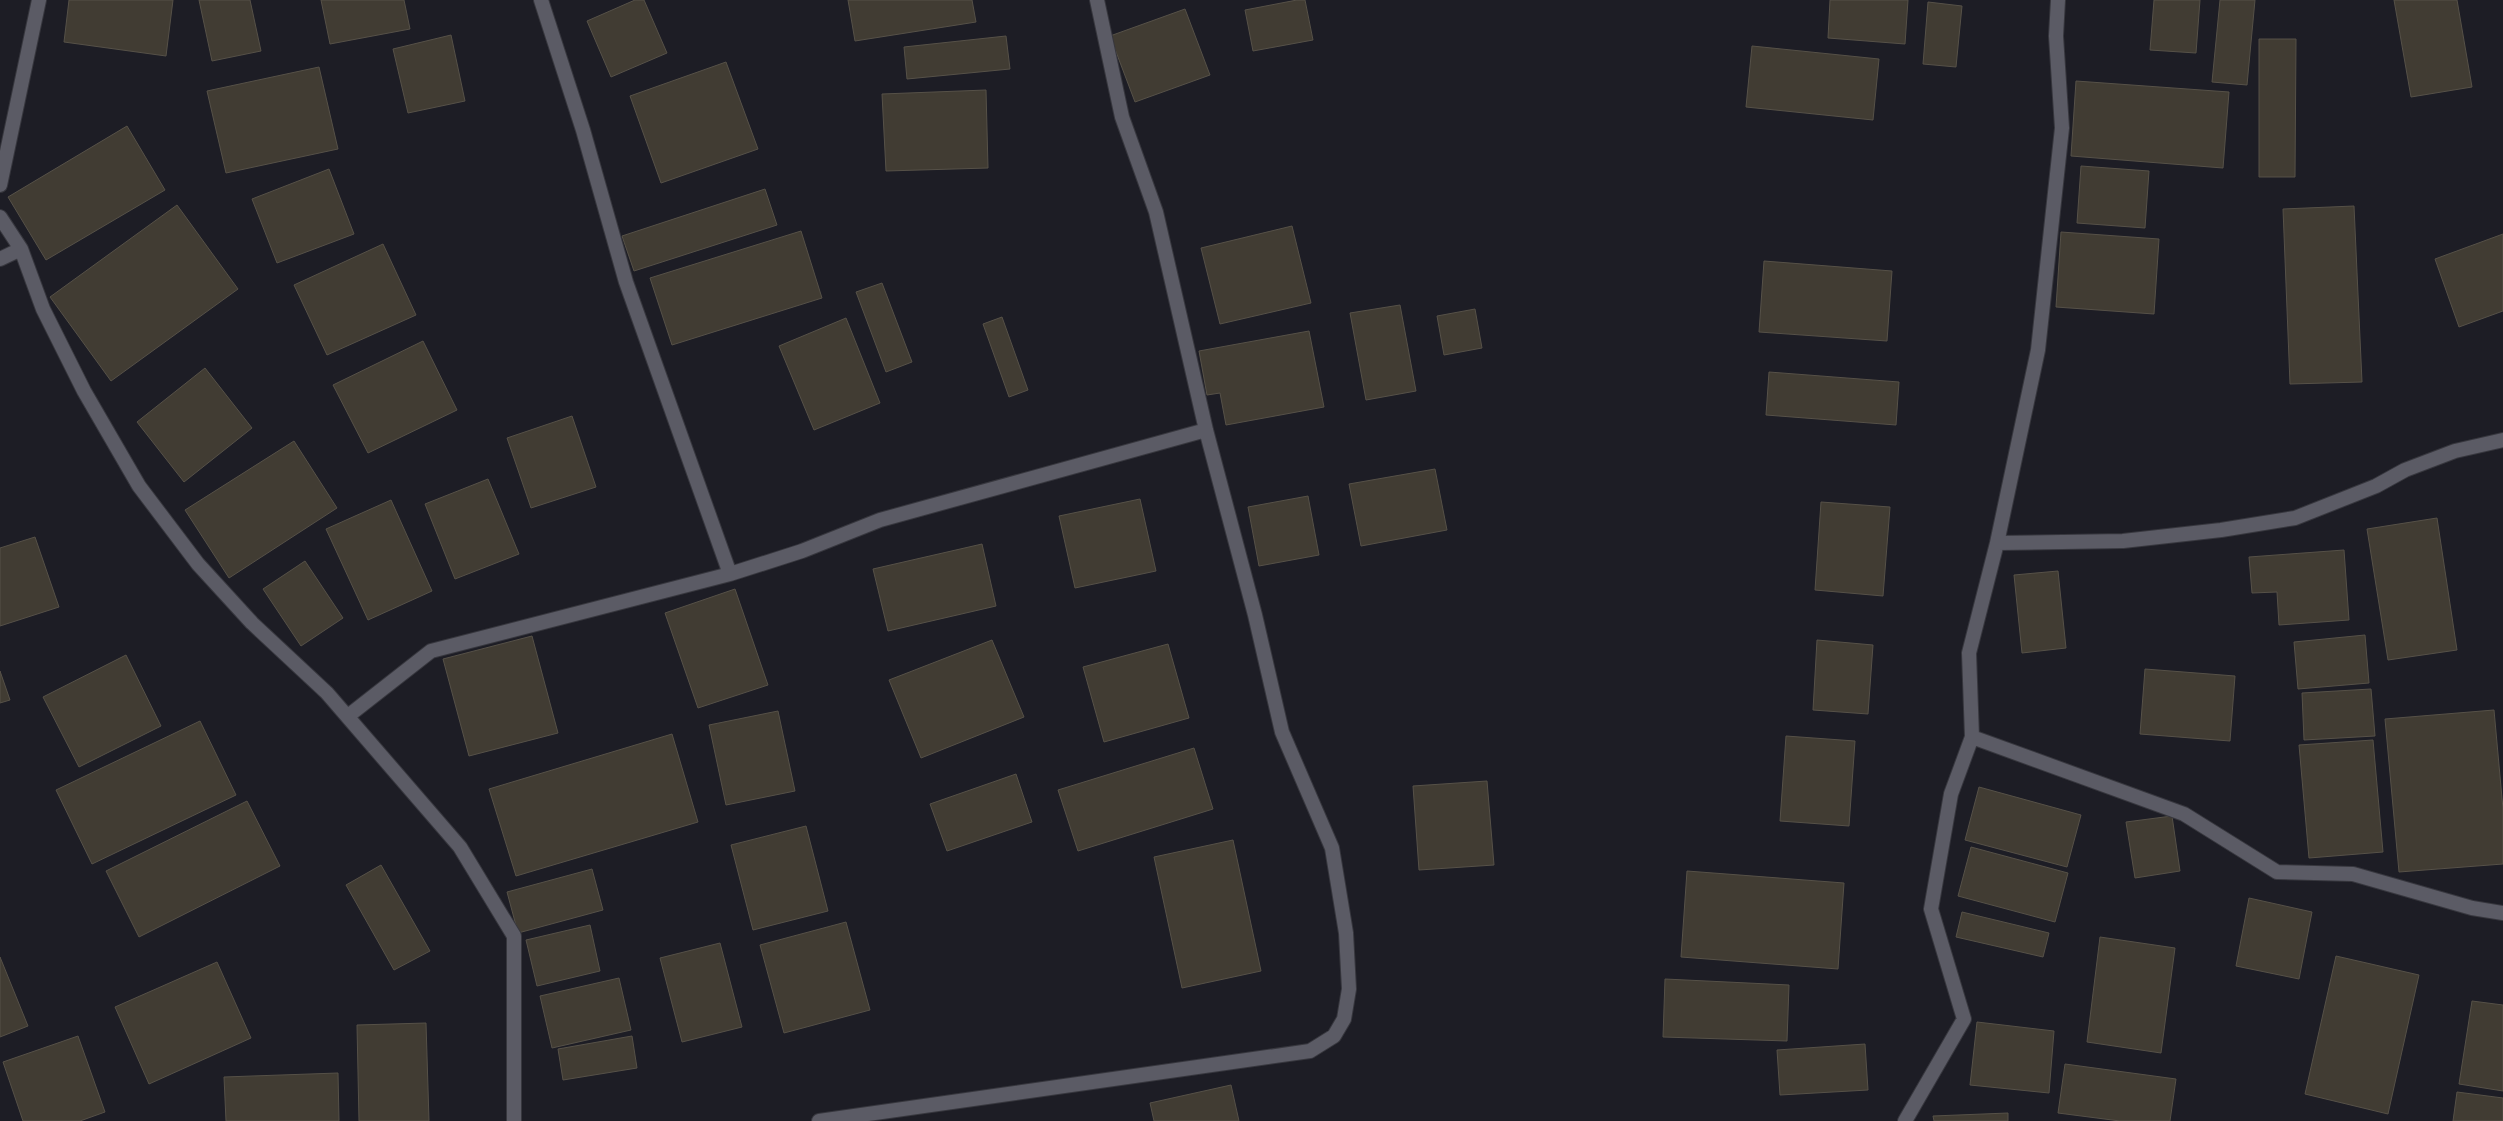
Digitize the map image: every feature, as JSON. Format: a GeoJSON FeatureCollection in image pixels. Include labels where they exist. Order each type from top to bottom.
{"type":"FeatureCollection","features":[{"type":"Feature","properties":{"kind":"street"},"geometry":{"type":"LineString","coordinates":[[0,185],[39,0]]}},
{"type":"Feature","properties":{"kind":"street"},"geometry":{"type":"LineString","coordinates":[[540,0],[583,130],[626,282],[730,574]]}},
{"type":"Feature","properties":{"kind":"street"},"geometry":{"type":"LineString","coordinates":[[819,1121],[1310,1051],[1334,1036],[1344,1019],[1349,990],[1346,933],[1332,848],[1282,732],[1255,615],[1206,430],[1156,212],[1122,117],[1097,0]]}},
{"type":"Feature","properties":{"kind":"street"},"geometry":{"type":"LineString","coordinates":[[1905,1121],[1964,1019],[1930,908],[1951,794],[1972,737],[1969,653],[1997,543],[2038,350],[2062,128],[2056,36],[2058,0]]}},
{"type":"Feature","properties":{"kind":"street"},"geometry":{"type":"LineString","coordinates":[[0,217],[21,249],[47,317],[84,391],[139,486],[198,564],[252,623],[327,692],[460,847],[514,936],[514,1121]]}},
{"type":"Feature","properties":{"kind":"street"},"geometry":{"type":"LineString","coordinates":[[0,259],[21,249]]}},
{"type":"Feature","properties":{"kind":"street"},"geometry":{"type":"LineString","coordinates":[[348,716],[431,651],[730,574],[802,551],[880,520],[1206,430]]}},
{"type":"Feature","properties":{"kind":"street"},"geometry":{"type":"LineString","coordinates":[[1997,543],[2123,541],[2221,530],[2295,518],[2360,493],[2405,470],[2446,454],[2503,440]]}},
{"type":"Feature","properties":{"kind":"street"},"geometry":{"type":"LineString","coordinates":[[1972,737],[2184,814],[2277,872],[2353,874],[2472,908],[2503,913]]}},
{"type":"Feature","properties":{"kind":"building"},"geometry":{"type":"Polygon","coordinates":[[[69,0],[173,0],[166,56],[64,42],[69,0]]]}},
{"type":"Feature","properties":{"kind":"building"},"geometry":{"type":"Polygon","coordinates":[[[199,0],[250,0],[261,51],[212,61],[199,0]]]}},
{"type":"Feature","properties":{"kind":"building"},"geometry":{"type":"Polygon","coordinates":[[[321,0],[404,0],[410,29],[330,44],[321,0]]]}},
{"type":"Feature","properties":{"kind":"building"},"geometry":{"type":"Polygon","coordinates":[[[635,0],[644,0],[667,53],[611,77],[587,21],[635,0]]]}},
{"type":"Feature","properties":{"kind":"building"},"geometry":{"type":"Polygon","coordinates":[[[848,0],[972,0],[976,22],[855,41],[848,0]]]}},
{"type":"Feature","properties":{"kind":"building"},"geometry":{"type":"Polygon","coordinates":[[[1305,0],[1313,40],[1253,51],[1245,10],[1305,0]]]}},
{"type":"Feature","properties":{"kind":"building"},"geometry":{"type":"Polygon","coordinates":[[[1830,0],[1908,0],[1905,44],[1828,38],[1830,0]]]}},
{"type":"Feature","properties":{"kind":"building"},"geometry":{"type":"Polygon","coordinates":[[[2154,0],[2200,0],[2196,53],[2150,50],[2154,0]]]}},
{"type":"Feature","properties":{"kind":"building"},"geometry":{"type":"Polygon","coordinates":[[[2220,0],[2255,0],[2247,85],[2212,82],[2220,0]]]}},
{"type":"Feature","properties":{"kind":"building"},"geometry":{"type":"Polygon","coordinates":[[[2394,0],[2457,0],[2472,87],[2411,97],[2394,0]]]}},
{"type":"Feature","properties":{"kind":"building"},"geometry":{"type":"Polygon","coordinates":[[[1928,2],[1962,6],[1956,67],[1923,64],[1928,2]]]}},
{"type":"Feature","properties":{"kind":"building"},"geometry":{"type":"Polygon","coordinates":[[[1185,9],[1210,75],[1135,102],[1110,36],[1185,9]]]}},
{"type":"Feature","properties":{"kind":"building"},"geometry":{"type":"Polygon","coordinates":[[[451,35],[465,101],[408,113],[393,49],[451,35]]]}},
{"type":"Feature","properties":{"kind":"building"},"geometry":{"type":"Polygon","coordinates":[[[1006,36],[1010,69],[907,79],[904,47],[1006,36]]]}},
{"type":"Feature","properties":{"kind":"building"},"geometry":{"type":"Polygon","coordinates":[[[2259,39],[2296,39],[2295,177],[2259,177],[2259,39]]]}},
{"type":"Feature","properties":{"kind":"building"},"geometry":{"type":"Polygon","coordinates":[[[1752,46],[1879,59],[1873,120],[1746,107],[1752,46]]]}},
{"type":"Feature","properties":{"kind":"building"},"geometry":{"type":"Polygon","coordinates":[[[726,62],[758,149],[661,183],[630,96],[726,62]]]}},
{"type":"Feature","properties":{"kind":"building"},"geometry":{"type":"Polygon","coordinates":[[[319,67],[338,149],[226,173],[207,91],[319,67]]]}},
{"type":"Feature","properties":{"kind":"building"},"geometry":{"type":"Polygon","coordinates":[[[2076,81],[2229,92],[2223,168],[2071,156],[2076,81]]]}},
{"type":"Feature","properties":{"kind":"building"},"geometry":{"type":"Polygon","coordinates":[[[986,90],[988,168],[886,171],[882,94],[986,90]]]}},
{"type":"Feature","properties":{"kind":"building"},"geometry":{"type":"Polygon","coordinates":[[[127,126],[165,190],[46,260],[8,197],[127,126]]]}},
{"type":"Feature","properties":{"kind":"building"},"geometry":{"type":"Polygon","coordinates":[[[2081,166],[2149,171],[2145,228],[2077,223],[2081,166]]]}},
{"type":"Feature","properties":{"kind":"building"},"geometry":{"type":"Polygon","coordinates":[[[329,169],[354,234],[277,263],[252,199],[329,169]]]}},
{"type":"Feature","properties":{"kind":"building"},"geometry":{"type":"Polygon","coordinates":[[[765,189],[777,225],[634,271],[622,236],[765,189]]]}},
{"type":"Feature","properties":{"kind":"building"},"geometry":{"type":"Polygon","coordinates":[[[177,205],[238,289],[111,381],[50,297],[177,205]]]}},
{"type":"Feature","properties":{"kind":"building"},"geometry":{"type":"Polygon","coordinates":[[[2354,206],[2362,382],[2290,384],[2283,209],[2354,206]]]}},
{"type":"Feature","properties":{"kind":"building"},"geometry":{"type":"Polygon","coordinates":[[[1292,226],[1311,303],[1220,324],[1201,248],[1292,226]]]}},
{"type":"Feature","properties":{"kind":"building"},"geometry":{"type":"Polygon","coordinates":[[[801,231],[822,298],[672,345],[650,278],[801,231]]]}},
{"type":"Feature","properties":{"kind":"building"},"geometry":{"type":"Polygon","coordinates":[[[2061,232],[2159,239],[2154,314],[2056,307],[2061,232]]]}},
{"type":"Feature","properties":{"kind":"building"},"geometry":{"type":"Polygon","coordinates":[[[2503,234],[2503,311],[2459,327],[2435,259],[2503,234]]]}},
{"type":"Feature","properties":{"kind":"building"},"geometry":{"type":"Polygon","coordinates":[[[383,244],[416,315],[327,355],[294,285],[383,244]]]}},
{"type":"Feature","properties":{"kind":"building"},"geometry":{"type":"Polygon","coordinates":[[[1764,261],[1892,271],[1887,341],[1759,332],[1764,261]]]}},
{"type":"Feature","properties":{"kind":"building"},"geometry":{"type":"Polygon","coordinates":[[[882,283],[912,362],[886,372],[856,292],[882,283]]]}},
{"type":"Feature","properties":{"kind":"building"},"geometry":{"type":"Polygon","coordinates":[[[1400,305],[1416,391],[1366,400],[1350,313],[1400,305]]]}},
{"type":"Feature","properties":{"kind":"building"},"geometry":{"type":"Polygon","coordinates":[[[1475,309],[1482,348],[1444,355],[1437,316],[1475,309]]]}},
{"type":"Feature","properties":{"kind":"building"},"geometry":{"type":"Polygon","coordinates":[[[1002,317],[1028,390],[1009,397],[983,324],[1002,317]]]}},
{"type":"Feature","properties":{"kind":"building"},"geometry":{"type":"Polygon","coordinates":[[[846,318],[880,403],[814,430],[779,346],[846,318]]]}},
{"type":"Feature","properties":{"kind":"building"},"geometry":{"type":"Polygon","coordinates":[[[1309,331],[1324,407],[1226,425],[1220,393],[1207,395],[1199,351],[1309,331]]]}},
{"type":"Feature","properties":{"kind":"building"},"geometry":{"type":"Polygon","coordinates":[[[423,341],[457,410],[368,453],[333,385],[423,341]]]}},
{"type":"Feature","properties":{"kind":"building"},"geometry":{"type":"Polygon","coordinates":[[[205,368],[252,428],[184,482],[137,422],[205,368]]]}},
{"type":"Feature","properties":{"kind":"building"},"geometry":{"type":"Polygon","coordinates":[[[1769,372],[1899,382],[1896,425],[1766,415],[1769,372]]]}},
{"type":"Feature","properties":{"kind":"building"},"geometry":{"type":"Polygon","coordinates":[[[572,416],[596,487],[531,508],[507,438],[572,416]]]}},
{"type":"Feature","properties":{"kind":"building"},"geometry":{"type":"Polygon","coordinates":[[[294,441],[337,508],[229,578],[185,510],[294,441]]]}},
{"type":"Feature","properties":{"kind":"building"},"geometry":{"type":"Polygon","coordinates":[[[1435,469],[1447,530],[1361,546],[1349,484],[1435,469]]]}},
{"type":"Feature","properties":{"kind":"building"},"geometry":{"type":"Polygon","coordinates":[[[488,479],[519,554],[455,579],[425,504],[488,479]]]}},
{"type":"Feature","properties":{"kind":"building"},"geometry":{"type":"Polygon","coordinates":[[[1308,496],[1319,555],[1259,566],[1248,507],[1308,496]]]}},
{"type":"Feature","properties":{"kind":"building"},"geometry":{"type":"Polygon","coordinates":[[[1140,499],[1156,571],[1075,588],[1059,516],[1140,499]]]}},
{"type":"Feature","properties":{"kind":"building"},"geometry":{"type":"Polygon","coordinates":[[[391,500],[432,591],[368,620],[326,529],[391,500]]]}},
{"type":"Feature","properties":{"kind":"building"},"geometry":{"type":"Polygon","coordinates":[[[1821,502],[1890,507],[1883,596],[1815,590],[1821,502]]]}},
{"type":"Feature","properties":{"kind":"building"},"geometry":{"type":"Polygon","coordinates":[[[2437,518],[2457,650],[2388,660],[2367,529],[2437,518]]]}},
{"type":"Feature","properties":{"kind":"building"},"geometry":{"type":"Polygon","coordinates":[[[35,537],[59,607],[0,626],[0,548],[35,537]]]}},
{"type":"Feature","properties":{"kind":"building"},"geometry":{"type":"Polygon","coordinates":[[[982,544],[996,606],[888,631],[873,569],[982,544]]]}},
{"type":"Feature","properties":{"kind":"building"},"geometry":{"type":"Polygon","coordinates":[[[2344,550],[2349,620],[2279,625],[2277,592],[2252,593],[2249,557],[2344,550]]]}},
{"type":"Feature","properties":{"kind":"building"},"geometry":{"type":"Polygon","coordinates":[[[305,561],[343,618],[301,646],[263,589],[305,561]]]}},
{"type":"Feature","properties":{"kind":"building"},"geometry":{"type":"Polygon","coordinates":[[[2058,571],[2066,648],[2022,653],[2014,575],[2058,571]]]}},
{"type":"Feature","properties":{"kind":"building"},"geometry":{"type":"Polygon","coordinates":[[[735,589],[768,685],[698,708],[665,613],[735,589]]]}},
{"type":"Feature","properties":{"kind":"building"},"geometry":{"type":"Polygon","coordinates":[[[2365,635],[2369,683],[2298,689],[2294,642],[2365,635]]]}},
{"type":"Feature","properties":{"kind":"building"},"geometry":{"type":"Polygon","coordinates":[[[532,636],[558,733],[469,756],[443,659],[532,636]]]}},
{"type":"Feature","properties":{"kind":"building"},"geometry":{"type":"Polygon","coordinates":[[[992,640],[1024,717],[921,758],[889,680],[992,640]]]}},
{"type":"Feature","properties":{"kind":"building"},"geometry":{"type":"Polygon","coordinates":[[[1817,640],[1873,645],[1868,714],[1813,710],[1817,640]]]}},
{"type":"Feature","properties":{"kind":"building"},"geometry":{"type":"Polygon","coordinates":[[[1168,644],[1189,718],[1104,742],[1083,667],[1168,644]]]}},
{"type":"Feature","properties":{"kind":"building"},"geometry":{"type":"Polygon","coordinates":[[[126,655],[161,726],[79,767],[43,697],[126,655]]]}},
{"type":"Feature","properties":{"kind":"building"},"geometry":{"type":"Polygon","coordinates":[[[2145,669],[2235,676],[2230,741],[2140,734],[2145,669]]]}},
{"type":"Feature","properties":{"kind":"building"},"geometry":{"type":"Polygon","coordinates":[[[0,671],[10,700],[0,703],[0,671]]]}},
{"type":"Feature","properties":{"kind":"building"},"geometry":{"type":"Polygon","coordinates":[[[2371,689],[2375,736],[2304,740],[2302,693],[2371,689]]]}},
{"type":"Feature","properties":{"kind":"building"},"geometry":{"type":"Polygon","coordinates":[[[2494,710],[2503,809],[2503,864],[2399,872],[2385,719],[2494,710]]]}},
{"type":"Feature","properties":{"kind":"building"},"geometry":{"type":"Polygon","coordinates":[[[778,711],[795,791],[726,805],[709,725],[778,711]]]}},
{"type":"Feature","properties":{"kind":"building"},"geometry":{"type":"Polygon","coordinates":[[[200,721],[236,795],[92,864],[56,790],[200,721]]]}},
{"type":"Feature","properties":{"kind":"building"},"geometry":{"type":"Polygon","coordinates":[[[672,734],[698,822],[516,876],[489,789],[672,734]]]}},
{"type":"Feature","properties":{"kind":"building"},"geometry":{"type":"Polygon","coordinates":[[[1786,736],[1855,741],[1849,826],[1780,821],[1786,736]]]}},
{"type":"Feature","properties":{"kind":"building"},"geometry":{"type":"Polygon","coordinates":[[[2373,740],[2383,852],[2309,858],[2299,745],[2373,740]]]}},
{"type":"Feature","properties":{"kind":"building"},"geometry":{"type":"Polygon","coordinates":[[[1194,748],[1213,809],[1078,851],[1058,790],[1194,748]]]}},
{"type":"Feature","properties":{"kind":"building"},"geometry":{"type":"Polygon","coordinates":[[[1016,774],[1032,822],[947,851],[930,804],[1016,774]]]}},
{"type":"Feature","properties":{"kind":"building"},"geometry":{"type":"Polygon","coordinates":[[[1487,781],[1494,865],[1419,870],[1413,786],[1487,781]]]}},
{"type":"Feature","properties":{"kind":"building"},"geometry":{"type":"Polygon","coordinates":[[[1979,787],[2081,815],[2067,867],[1965,840],[1979,787]]]}},
{"type":"Feature","properties":{"kind":"building"},"geometry":{"type":"Polygon","coordinates":[[[247,801],[280,866],[139,937],[106,871],[247,801]]]}},
{"type":"Feature","properties":{"kind":"building"},"geometry":{"type":"Polygon","coordinates":[[[2172,816],[2180,871],[2135,878],[2126,822],[2172,816]]]}},
{"type":"Feature","properties":{"kind":"building"},"geometry":{"type":"Polygon","coordinates":[[[806,826],[828,911],[753,930],[731,845],[806,826]]]}},
{"type":"Feature","properties":{"kind":"building"},"geometry":{"type":"Polygon","coordinates":[[[1233,840],[1261,971],[1182,988],[1154,857],[1233,840]]]}},
{"type":"Feature","properties":{"kind":"building"},"geometry":{"type":"Polygon","coordinates":[[[1971,847],[2068,873],[2055,922],[1958,896],[1971,847]]]}},
{"type":"Feature","properties":{"kind":"building"},"geometry":{"type":"Polygon","coordinates":[[[381,865],[430,951],[394,970],[346,885],[381,865]]]}},
{"type":"Feature","properties":{"kind":"building"},"geometry":{"type":"Polygon","coordinates":[[[592,869],[603,910],[518,933],[507,892],[592,869]]]}},
{"type":"Feature","properties":{"kind":"building"},"geometry":{"type":"Polygon","coordinates":[[[1687,871],[1844,883],[1838,969],[1681,957],[1687,871]]]}},
{"type":"Feature","properties":{"kind":"building"},"geometry":{"type":"Polygon","coordinates":[[[2249,898],[2312,912],[2299,979],[2236,966],[2249,898]]]}},
{"type":"Feature","properties":{"kind":"building"},"geometry":{"type":"Polygon","coordinates":[[[1962,912],[2049,933],[2043,957],[1956,937],[1962,912]]]}},
{"type":"Feature","properties":{"kind":"building"},"geometry":{"type":"Polygon","coordinates":[[[846,922],[870,1010],[784,1033],[760,945],[846,922]]]}},
{"type":"Feature","properties":{"kind":"building"},"geometry":{"type":"Polygon","coordinates":[[[590,925],[600,971],[537,986],[526,940],[590,925]]]}},
{"type":"Feature","properties":{"kind":"building"},"geometry":{"type":"Polygon","coordinates":[[[2100,937],[2175,948],[2161,1053],[2087,1042],[2100,937]]]}},
{"type":"Feature","properties":{"kind":"building"},"geometry":{"type":"Polygon","coordinates":[[[720,943],[742,1027],[682,1042],[660,958],[720,943]]]}},
{"type":"Feature","properties":{"kind":"building"},"geometry":{"type":"Polygon","coordinates":[[[2336,956],[2419,975],[2388,1114],[2305,1094],[2336,956]]]}},
{"type":"Feature","properties":{"kind":"building"},"geometry":{"type":"Polygon","coordinates":[[[0,957],[28,1026],[0,1037],[0,957]]]}},
{"type":"Feature","properties":{"kind":"building"},"geometry":{"type":"Polygon","coordinates":[[[217,962],[251,1038],[149,1084],[115,1007],[217,962]]]}},
{"type":"Feature","properties":{"kind":"building"},"geometry":{"type":"Polygon","coordinates":[[[619,978],[631,1030],[552,1048],[540,996],[619,978]]]}},
{"type":"Feature","properties":{"kind":"building"},"geometry":{"type":"Polygon","coordinates":[[[1665,979],[1789,985],[1787,1041],[1663,1037],[1665,979]]]}},
{"type":"Feature","properties":{"kind":"building"},"geometry":{"type":"Polygon","coordinates":[[[2472,1001],[2503,1005],[2503,1091],[2459,1084],[2472,1001]]]}},
{"type":"Feature","properties":{"kind":"building"},"geometry":{"type":"Polygon","coordinates":[[[1977,1022],[2054,1031],[2049,1093],[1970,1085],[1977,1022]]]}},
{"type":"Feature","properties":{"kind":"building"},"geometry":{"type":"Polygon","coordinates":[[[426,1023],[429,1121],[359,1121],[357,1025],[426,1023]]]}},
{"type":"Feature","properties":{"kind":"building"},"geometry":{"type":"Polygon","coordinates":[[[78,1036],[105,1112],[80,1121],[23,1121],[3,1062],[78,1036]]]}},
{"type":"Feature","properties":{"kind":"building"},"geometry":{"type":"Polygon","coordinates":[[[632,1036],[637,1068],[563,1080],[558,1049],[632,1036]]]}},
{"type":"Feature","properties":{"kind":"building"},"geometry":{"type":"Polygon","coordinates":[[[1865,1044],[1868,1090],[1780,1095],[1777,1050],[1865,1044]]]}},
{"type":"Feature","properties":{"kind":"building"},"geometry":{"type":"Polygon","coordinates":[[[2065,1064],[2176,1079],[2170,1121],[2120,1121],[2058,1113],[2065,1064]]]}},
{"type":"Feature","properties":{"kind":"building"},"geometry":{"type":"Polygon","coordinates":[[[338,1073],[339,1121],[226,1121],[224,1077],[338,1073]]]}},
{"type":"Feature","properties":{"kind":"building"},"geometry":{"type":"Polygon","coordinates":[[[1231,1085],[1239,1121],[1154,1121],[1150,1103],[1231,1085]]]}},
{"type":"Feature","properties":{"kind":"building"},"geometry":{"type":"Polygon","coordinates":[[[2457,1092],[2503,1098],[2503,1121],[2453,1121],[2457,1092]]]}},
{"type":"Feature","properties":{"kind":"building"},"geometry":{"type":"Polygon","coordinates":[[[2008,1113],[2008,1121],[1934,1121],[1933,1116],[2008,1113]]]}}]}
